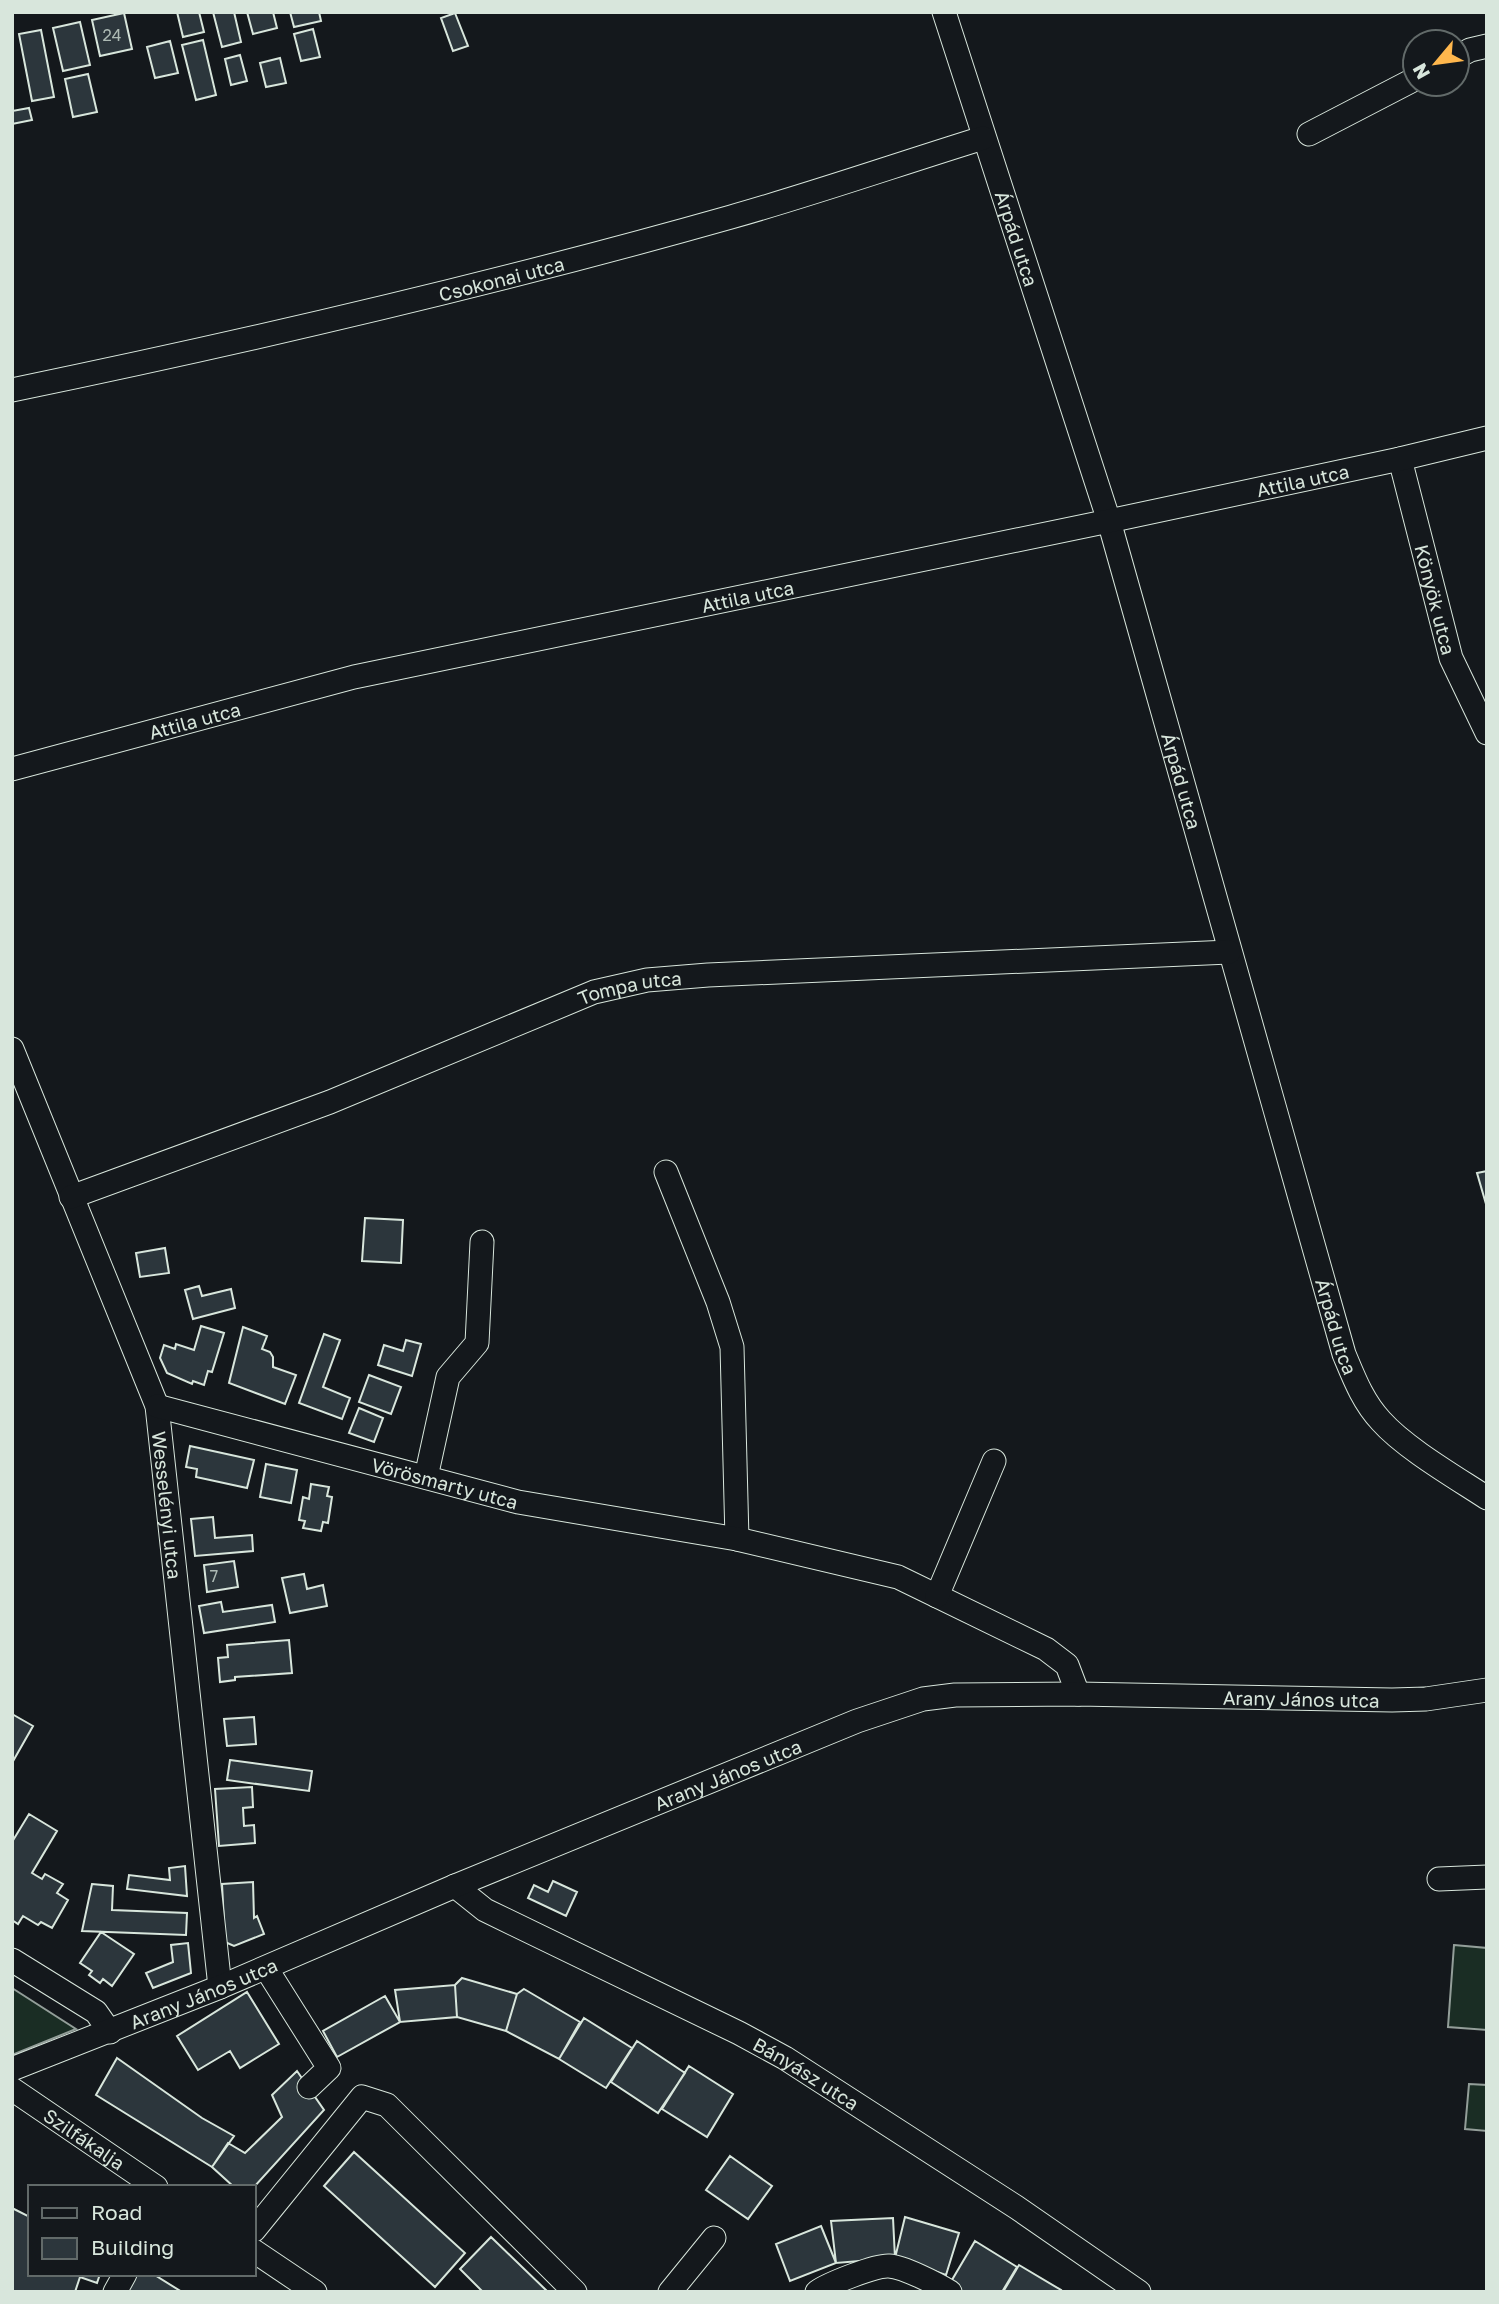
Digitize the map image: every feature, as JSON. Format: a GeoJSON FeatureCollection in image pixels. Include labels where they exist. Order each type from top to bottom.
{"type":"FeatureCollection","features":[{"type":"Feature","properties":{"kind":"street","name":"Árpád utca"},"geometry":{"type":"LineString","coordinates":[[944,12],[1109,521],[1341,1342],[1357,1386],[1380,1421],[1395,1435],[1487,1499]]}},
{"type":"Feature","properties":{"kind":"street"},"geometry":{"type":"LineString","coordinates":[[1309,134],[1401,86]]}},
{"type":"Feature","properties":{"kind":"street","name":"Csokonai utca"},"geometry":{"type":"LineString","coordinates":[[12,390],[211,349],[484,284],[734,216],[983,138]]}},
{"type":"Feature","properties":{"kind":"street","name":"Attila utca"},"geometry":{"type":"LineString","coordinates":[[12,769],[354,677],[1109,521],[1487,438]]}},
{"type":"Feature","properties":{"kind":"street","name":"Könyök utca"},"geometry":{"type":"LineString","coordinates":[[1400,459],[1451,658],[1487,733]]}},
{"type":"Feature","properties":{"kind":"street","name":"Tompa utca"},"geometry":{"type":"LineString","coordinates":[[71,1197],[330,1102],[594,992],[647,980],[1229,951]]}},
{"type":"Feature","properties":{"kind":"street","name":"Wesselényi utca"},"geometry":{"type":"LineString","coordinates":[[12,1049],[157,1406],[220,1987]]}},
{"type":"Feature","properties":{"kind":"street"},"geometry":{"type":"LineString","coordinates":[[666,1172],[718,1302],[732,1347],[737,1539]]}},
{"type":"Feature","properties":{"kind":"street"},"geometry":{"type":"LineString","coordinates":[[426,1478],[449,1377],[477,1343],[482,1242]]}},
{"type":"Feature","properties":{"kind":"street","name":"Vörösmarty utca"},"geometry":{"type":"LineString","coordinates":[[157,1406],[518,1502],[737,1539],[898,1577],[1046,1649],[1067,1665],[1078,1694]]}},
{"type":"Feature","properties":{"kind":"street"},"geometry":{"type":"LineString","coordinates":[[937,1596],[995,1461]]}},
{"type":"Feature","properties":{"kind":"street","name":"Arany János utca"},"geometry":{"type":"LineString","coordinates":[[12,2069],[220,1987],[456,1886],[891,1708],[923,1699],[955,1695],[1078,1694],[1392,1700],[1426,1699],[1487,1690]]}},
{"type":"Feature","properties":{"kind":"street"},"geometry":{"type":"LineString","coordinates":[[1439,1879],[1487,1877]]}},
{"type":"Feature","properties":{"kind":"street","name":"Bányász utca"},"geometry":{"type":"LineString","coordinates":[[456,1886],[485,1910],[785,2058],[1016,2207],[1139,2292]]}},
{"type":"Feature","properties":{"kind":"street"},"geometry":{"type":"LineString","coordinates":[[12,1960],[96,2012],[110,2032]]}},
{"type":"Feature","properties":{"kind":"street"},"geometry":{"type":"LineString","coordinates":[[265,1968],[329,2068],[309,2087]]}},
{"type":"Feature","properties":{"kind":"street","name":"Szilfákalja"},"geometry":{"type":"LineString","coordinates":[[12,2089],[150,2185]]}},
{"type":"Feature","properties":{"kind":"street"},"geometry":{"type":"LineString","coordinates":[[256,2228],[362,2097],[387,2105],[575,2292]]}},
{"type":"Feature","properties":{"kind":"street"},"geometry":{"type":"LineString","coordinates":[[670,2292],[714,2238]]}},
{"type":"Feature","properties":{"kind":"street"},"geometry":{"type":"LineString","coordinates":[[256,2252],[315,2292]]}},
{"type":"Feature","properties":{"kind":"street"},"geometry":{"type":"LineString","coordinates":[[827,2289],[889,2266],[936,2282],[950,2292]]}},
{"type":"Feature","properties":{"kind":"street"},"geometry":{"type":"LineString","coordinates":[[116,2292],[124,2276]]}},
{"type":"Feature","properties":{"kind":"green space"},"geometry":{"type":"Polygon","coordinates":[[[1454,1945],[1487,1948],[1487,2030],[1448,2027],[1454,1945]]]}},
{"type":"Feature","properties":{"kind":"green space"},"geometry":{"type":"Polygon","coordinates":[[[12,1988],[76,2029],[12,2055],[12,1988]]]}},
{"type":"Feature","properties":{"kind":"green space"},"geometry":{"type":"Polygon","coordinates":[[[1469,2084],[1487,2085],[1487,2131],[1465,2129],[1469,2084]]]}},
{"type":"Feature","properties":{"kind":"building"},"geometry":{"type":"Polygon","coordinates":[[[177,12],[199,12],[204,32],[183,37],[177,12]]]}},
{"type":"Feature","properties":{"kind":"building"},"geometry":{"type":"Polygon","coordinates":[[[213,12],[234,12],[241,42],[222,47],[213,12]]]}},
{"type":"Feature","properties":{"kind":"building"},"geometry":{"type":"Polygon","coordinates":[[[247,12],[273,12],[277,28],[253,34],[247,12]]]}},
{"type":"Feature","properties":{"kind":"building"},"geometry":{"type":"Polygon","coordinates":[[[290,12],[319,12],[321,21],[294,27],[290,12]]]}},
{"type":"Feature","properties":{"kind":"building"},"geometry":{"type":"Polygon","coordinates":[[[124,13],[132,49],[100,56],[92,20],[124,13]]]}},
{"type":"Feature","properties":{"kind":"building"},"geometry":{"type":"Polygon","coordinates":[[[455,13],[468,46],[453,51],[441,18],[455,13]]]}},
{"type":"Feature","properties":{"kind":"building"},"geometry":{"type":"Polygon","coordinates":[[[80,22],[90,65],[63,71],[53,28],[80,22]]]}},
{"type":"Feature","properties":{"kind":"building"},"geometry":{"type":"Polygon","coordinates":[[[313,29],[320,57],[301,61],[294,34],[313,29]]]}},
{"type":"Feature","properties":{"kind":"building"},"geometry":{"type":"Polygon","coordinates":[[[41,30],[54,97],[32,101],[19,34],[41,30]]]}},
{"type":"Feature","properties":{"kind":"building"},"geometry":{"type":"Polygon","coordinates":[[[203,40],[216,95],[196,100],[182,45],[203,40]]]}},
{"type":"Feature","properties":{"kind":"building"},"geometry":{"type":"Polygon","coordinates":[[[170,41],[178,73],[155,78],[147,47],[170,41]]]}},
{"type":"Feature","properties":{"kind":"building"},"geometry":{"type":"Polygon","coordinates":[[[240,55],[247,81],[231,85],[225,59],[240,55]]]}},
{"type":"Feature","properties":{"kind":"building"},"geometry":{"type":"Polygon","coordinates":[[[280,58],[286,83],[266,87],[260,63],[280,58]]]}},
{"type":"Feature","properties":{"kind":"building"},"geometry":{"type":"Polygon","coordinates":[[[88,74],[97,112],[73,117],[65,79],[88,74]]]}},
{"type":"Feature","properties":{"kind":"building"},"geometry":{"type":"Polygon","coordinates":[[[29,108],[32,120],[12,124],[12,111],[29,108]]]}},
{"type":"Feature","properties":{"kind":"building"},"geometry":{"type":"Polygon","coordinates":[[[1487,1171],[1487,1204],[1486,1204],[1477,1173],[1487,1171]]]}},
{"type":"Feature","properties":{"kind":"building"},"geometry":{"type":"Polygon","coordinates":[[[365,1218],[403,1220],[401,1263],[362,1261],[365,1218]]]}},
{"type":"Feature","properties":{"kind":"building"},"geometry":{"type":"Polygon","coordinates":[[[165,1248],[169,1273],[140,1277],[136,1253],[165,1248]]]}},
{"type":"Feature","properties":{"kind":"building"},"geometry":{"type":"Polygon","coordinates":[[[199,1286],[202,1296],[231,1289],[235,1308],[193,1319],[185,1290],[199,1286]]]}},
{"type":"Feature","properties":{"kind":"building"},"geometry":{"type":"Polygon","coordinates":[[[201,1326],[224,1333],[212,1372],[208,1371],[204,1385],[193,1381],[192,1384],[167,1373],[160,1358],[164,1345],[175,1349],[176,1344],[194,1350],[201,1326]]]}},
{"type":"Feature","properties":{"kind":"building"},"geometry":{"type":"Polygon","coordinates":[[[243,1327],[267,1336],[262,1349],[270,1352],[273,1367],[296,1375],[285,1404],[229,1383],[243,1327]]]}},
{"type":"Feature","properties":{"kind":"building"},"geometry":{"type":"Polygon","coordinates":[[[324,1334],[340,1340],[323,1387],[350,1398],[342,1419],[299,1403],[324,1334]]]}},
{"type":"Feature","properties":{"kind":"building"},"geometry":{"type":"Polygon","coordinates":[[[406,1340],[421,1344],[412,1376],[378,1365],[384,1345],[403,1351],[406,1340]]]}},
{"type":"Feature","properties":{"kind":"building"},"geometry":{"type":"Polygon","coordinates":[[[369,1375],[401,1387],[391,1414],[359,1402],[369,1375]]]}},
{"type":"Feature","properties":{"kind":"building"},"geometry":{"type":"Polygon","coordinates":[[[359,1408],[383,1418],[374,1442],[349,1433],[359,1408]]]}},
{"type":"Feature","properties":{"kind":"building"},"geometry":{"type":"Polygon","coordinates":[[[190,1446],[254,1460],[247,1488],[196,1477],[197,1469],[186,1467],[190,1446]]]}},
{"type":"Feature","properties":{"kind":"building"},"geometry":{"type":"Polygon","coordinates":[[[266,1464],[297,1470],[291,1503],[260,1497],[266,1464]]]}},
{"type":"Feature","properties":{"kind":"building"},"geometry":{"type":"Polygon","coordinates":[[[311,1484],[329,1487],[327,1496],[332,1497],[328,1523],[323,1522],[321,1531],[303,1528],[305,1521],[299,1520],[303,1497],[309,1499],[311,1484]]]}},
{"type":"Feature","properties":{"kind":"building"},"geometry":{"type":"Polygon","coordinates":[[[213,1517],[215,1538],[252,1535],[253,1551],[195,1556],[191,1519],[213,1517]]]}},
{"type":"Feature","properties":{"kind":"building"},"geometry":{"type":"Polygon","coordinates":[[[234,1561],[238,1587],[207,1592],[204,1565],[234,1561]]]}},
{"type":"Feature","properties":{"kind":"building"},"geometry":{"type":"Polygon","coordinates":[[[304,1574],[307,1589],[323,1585],[327,1606],[290,1613],[282,1578],[304,1574]]]}},
{"type":"Feature","properties":{"kind":"building"},"geometry":{"type":"Polygon","coordinates":[[[221,1602],[223,1612],[272,1605],[275,1622],[204,1633],[199,1606],[221,1602]]]}},
{"type":"Feature","properties":{"kind":"building"},"geometry":{"type":"Polygon","coordinates":[[[289,1640],[292,1673],[235,1677],[235,1680],[220,1682],[218,1658],[228,1657],[227,1645],[289,1640]]]}},
{"type":"Feature","properties":{"kind":"building"},"geometry":{"type":"Polygon","coordinates":[[[12,1714],[33,1726],[12,1763],[12,1714]]]}},
{"type":"Feature","properties":{"kind":"building"},"geometry":{"type":"Polygon","coordinates":[[[254,1717],[256,1744],[227,1746],[224,1719],[254,1717]]]}},
{"type":"Feature","properties":{"kind":"building"},"geometry":{"type":"Polygon","coordinates":[[[230,1760],[312,1771],[309,1791],[227,1780],[230,1760]]]}},
{"type":"Feature","properties":{"kind":"building"},"geometry":{"type":"Polygon","coordinates":[[[252,1787],[253,1807],[243,1808],[244,1826],[254,1825],[255,1843],[219,1846],[215,1789],[252,1787]]]}},
{"type":"Feature","properties":{"kind":"building"},"geometry":{"type":"Polygon","coordinates":[[[29,1814],[57,1831],[32,1873],[42,1879],[45,1874],[63,1884],[57,1893],[68,1900],[52,1928],[41,1922],[38,1925],[23,1916],[18,1924],[12,1920],[12,1842],[29,1814]]]}},
{"type":"Feature","properties":{"kind":"building"},"geometry":{"type":"Polygon","coordinates":[[[185,1866],[187,1896],[127,1889],[129,1875],[170,1880],[169,1868],[185,1866]]]}},
{"type":"Feature","properties":{"kind":"building"},"geometry":{"type":"Polygon","coordinates":[[[553,1881],[577,1892],[566,1916],[528,1898],[534,1885],[548,1892],[553,1881]]]}},
{"type":"Feature","properties":{"kind":"building"},"geometry":{"type":"Polygon","coordinates":[[[253,1882],[254,1918],[257,1916],[264,1934],[234,1946],[225,1942],[222,1884],[253,1882]]]}},
{"type":"Feature","properties":{"kind":"building"},"geometry":{"type":"Polygon","coordinates":[[[92,1884],[113,1886],[112,1910],[187,1913],[186,1935],[82,1931],[92,1884]]]}},
{"type":"Feature","properties":{"kind":"building"},"geometry":{"type":"Polygon","coordinates":[[[101,1932],[134,1954],[112,1986],[103,1979],[100,1983],[89,1975],[92,1971],[80,1963],[101,1932]]]}},
{"type":"Feature","properties":{"kind":"building"},"geometry":{"type":"Polygon","coordinates":[[[188,1943],[191,1973],[153,1988],[146,1973],[173,1962],[171,1945],[188,1943]]]}},
{"type":"Feature","properties":{"kind":"building"},"geometry":{"type":"Polygon","coordinates":[[[462,1978],[517,1994],[506,2031],[457,2017],[455,1985],[462,1978]]]}},
{"type":"Feature","properties":{"kind":"building"},"geometry":{"type":"Polygon","coordinates":[[[455,1985],[457,2017],[400,2022],[395,1990],[455,1985]]]}},
{"type":"Feature","properties":{"kind":"building"},"geometry":{"type":"Polygon","coordinates":[[[524,1989],[580,2022],[559,2059],[506,2031],[517,1994],[524,1989]]]}},
{"type":"Feature","properties":{"kind":"building"},"geometry":{"type":"Polygon","coordinates":[[[247,1992],[279,2044],[240,2068],[230,2051],[198,2070],[177,2036],[247,1992]]]}},
{"type":"Feature","properties":{"kind":"building"},"geometry":{"type":"Polygon","coordinates":[[[385,1996],[400,2022],[337,2057],[323,2031],[385,1996]]]}},
{"type":"Feature","properties":{"kind":"building"},"geometry":{"type":"Polygon","coordinates":[[[584,2018],[632,2048],[606,2088],[559,2059],[584,2018]]]}},
{"type":"Feature","properties":{"kind":"building"},"geometry":{"type":"Polygon","coordinates":[[[637,2041],[685,2073],[658,2113],[611,2082],[637,2041]]]}},
{"type":"Feature","properties":{"kind":"building"},"geometry":{"type":"Polygon","coordinates":[[[117,2058],[202,2118],[234,2136],[212,2167],[96,2095],[117,2058]]]}},
{"type":"Feature","properties":{"kind":"building"},"geometry":{"type":"Polygon","coordinates":[[[689,2066],[733,2094],[707,2137],[662,2109],[689,2066]]]}},
{"type":"Feature","properties":{"kind":"building"},"geometry":{"type":"Polygon","coordinates":[[[297,2071],[324,2110],[256,2185],[232,2185],[212,2167],[228,2143],[245,2153],[282,2117],[272,2095],[297,2071]]]}},
{"type":"Feature","properties":{"kind":"building"},"geometry":{"type":"Polygon","coordinates":[[[354,2152],[465,2253],[435,2287],[324,2186],[354,2152]]]}},
{"type":"Feature","properties":{"kind":"building"},"geometry":{"type":"Polygon","coordinates":[[[730,2156],[772,2186],[748,2219],[706,2190],[730,2156]]]}},
{"type":"Feature","properties":{"kind":"building"},"geometry":{"type":"Polygon","coordinates":[[[12,2208],[28,2216],[28,2276],[99,2276],[97,2283],[80,2277],[75,2292],[12,2292],[12,2208]]]}},
{"type":"Feature","properties":{"kind":"building"},"geometry":{"type":"Polygon","coordinates":[[[905,2217],[959,2233],[946,2275],[895,2258],[905,2217]]]}},
{"type":"Feature","properties":{"kind":"building"},"geometry":{"type":"Polygon","coordinates":[[[893,2218],[895,2258],[836,2263],[831,2221],[893,2218]]]}},
{"type":"Feature","properties":{"kind":"building"},"geometry":{"type":"Polygon","coordinates":[[[821,2226],[836,2263],[790,2281],[776,2244],[821,2226]]]}},
{"type":"Feature","properties":{"kind":"building"},"geometry":{"type":"Polygon","coordinates":[[[491,2237],[548,2292],[483,2292],[460,2269],[491,2237]]]}},
{"type":"Feature","properties":{"kind":"building"},"geometry":{"type":"Polygon","coordinates":[[[975,2241],[1017,2267],[1002,2292],[960,2292],[949,2285],[975,2241]]]}},
{"type":"Feature","properties":{"kind":"building"},"geometry":{"type":"Polygon","coordinates":[[[1019,2265],[1061,2290],[1060,2292],[1003,2292],[1019,2265]]]}},
{"type":"Feature","properties":{"kind":"building"},"geometry":{"type":"Polygon","coordinates":[[[134,2276],[156,2276],[182,2292],[125,2292],[134,2276]]]}}]}
